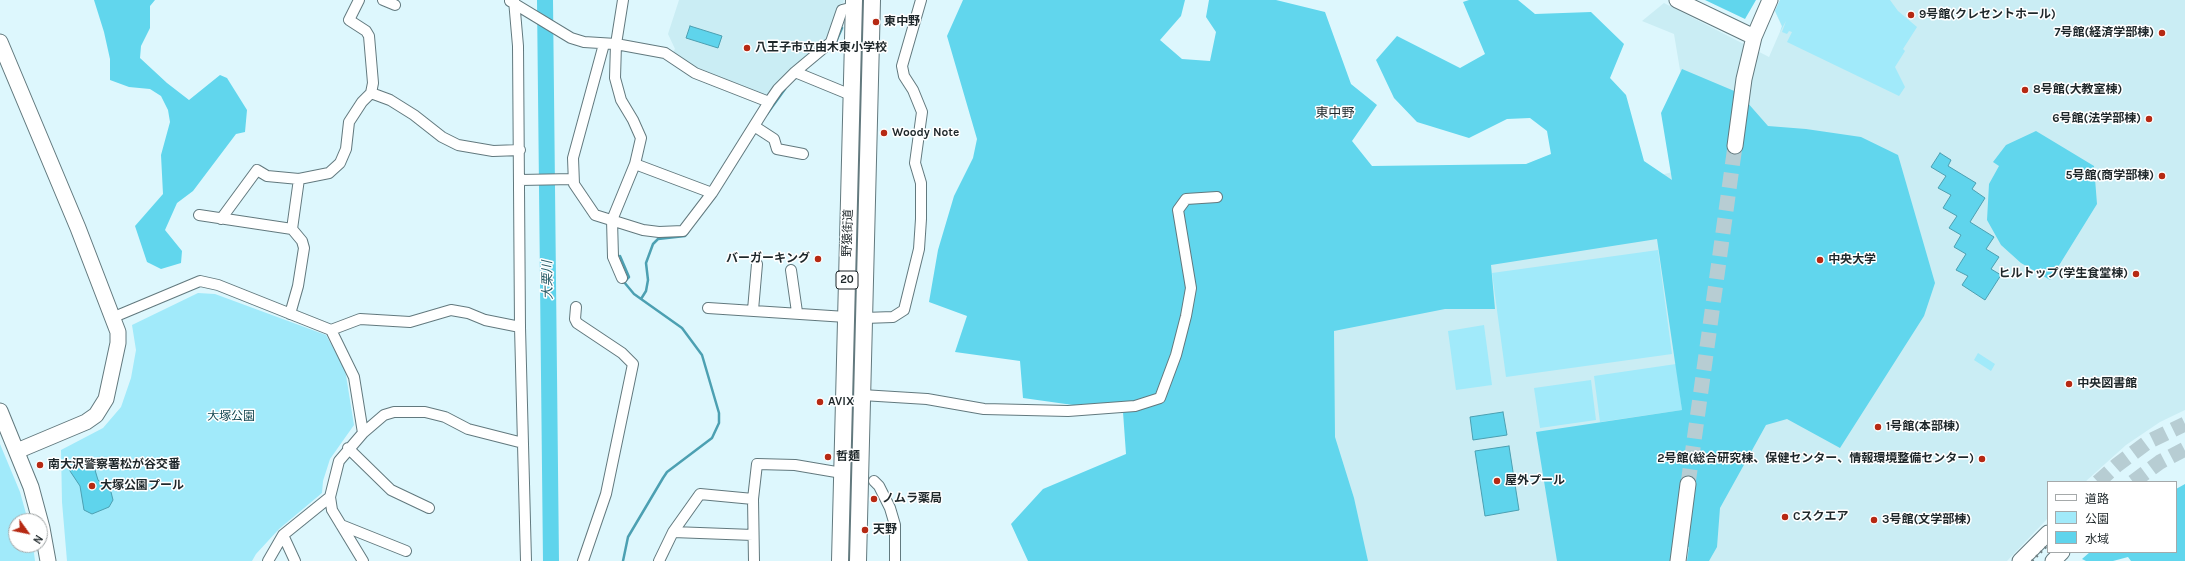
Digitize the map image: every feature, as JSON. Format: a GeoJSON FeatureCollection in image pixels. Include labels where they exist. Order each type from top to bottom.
{"type":"FeatureCollection","features":[{"type":"Feature","properties":{"kind":"main road","name":"野猿街道"},"geometry":{"type":"LineString","coordinates":[[858,561],[867,479],[862,395],[872,0]]}},
{"type":"Feature","properties":{"kind":"main road","name":"野猿街道"},"geometry":{"type":"LineString","coordinates":[[840,561],[854,3]]}},
{"type":"Feature","properties":{"kind":"main road"},"geometry":{"type":"LineString","coordinates":[[847,292],[851,297],[858,296],[864,285]]}},
{"type":"Feature","properties":{"kind":"main road"},"geometry":{"type":"LineString","coordinates":[[846,317],[864,318]]}},
{"type":"Feature","properties":{"kind":"main road"},"geometry":{"type":"LineString","coordinates":[[842,473],[867,479]]}},
{"type":"Feature","properties":{"kind":"street"},"geometry":{"type":"LineString","coordinates":[[221,219],[257,170],[267,176],[299,179],[329,173],[340,163],[346,149],[350,122],[362,102],[371,93],[372,64],[369,36],[366,31],[349,20],[359,0]]}},
{"type":"Feature","properties":{"kind":"street"},"geometry":{"type":"LineString","coordinates":[[383,0],[395,5]]}},
{"type":"Feature","properties":{"kind":"street"},"geometry":{"type":"LineString","coordinates":[[622,278],[613,257],[612,220],[635,164],[641,138],[618,91],[615,78],[616,44],[623,0]]}},
{"type":"Feature","properties":{"kind":"street"},"geometry":{"type":"LineString","coordinates":[[864,318],[892,317],[904,310],[919,249],[921,183],[915,163],[922,112],[913,90],[904,76],[902,66],[921,0]]}},
{"type":"Feature","properties":{"kind":"street"},"geometry":{"type":"LineString","coordinates":[[1677,0],[1754,37]]}},
{"type":"Feature","properties":{"kind":"street"},"geometry":{"type":"LineString","coordinates":[[1735,146],[1744,79],[1754,37],[1770,0]]}},
{"type":"Feature","properties":{"kind":"street"},"geometry":{"type":"LineString","coordinates":[[513,2],[568,36],[584,42],[616,44],[665,53],[695,73],[769,102]]}},
{"type":"Feature","properties":{"kind":"street"},"geometry":{"type":"LineString","coordinates":[[513,2],[518,46],[522,180],[520,327],[526,561]]}},
{"type":"Feature","properties":{"kind":"street"},"geometry":{"type":"LineString","coordinates":[[604,44],[573,151],[572,179],[574,184],[595,215],[643,230],[681,232],[687,227],[712,192],[778,89],[795,72],[831,42],[842,10],[854,3]]}},
{"type":"Feature","properties":{"kind":"street"},"geometry":{"type":"LineString","coordinates":[[0,42],[114,317],[118,332],[118,343],[106,399],[96,415],[86,422],[17,451]]}},
{"type":"Feature","properties":{"kind":"street"},"geometry":{"type":"LineString","coordinates":[[795,72],[851,95]]}},
{"type":"Feature","properties":{"kind":"street"},"geometry":{"type":"LineString","coordinates":[[371,93],[390,100],[414,115],[442,137],[458,145],[493,150],[520,150]]}},
{"type":"Feature","properties":{"kind":"street"},"geometry":{"type":"LineString","coordinates":[[754,126],[774,139],[777,150],[803,154]]}},
{"type":"Feature","properties":{"kind":"street"},"geometry":{"type":"LineString","coordinates":[[635,164],[712,192]]}},
{"type":"Feature","properties":{"kind":"street"},"geometry":{"type":"LineString","coordinates":[[292,228],[299,179]]}},
{"type":"Feature","properties":{"kind":"street"},"geometry":{"type":"LineString","coordinates":[[522,180],[572,179]]}},
{"type":"Feature","properties":{"kind":"street"},"geometry":{"type":"LineString","coordinates":[[862,395],[928,399],[984,409],[1068,410],[1135,406],[1160,398],[1176,355],[1186,316],[1191,288],[1178,210],[1186,200],[1217,197]]}},
{"type":"Feature","properties":{"kind":"street"},"geometry":{"type":"LineString","coordinates":[[199,215],[292,228],[302,241],[304,248],[298,286],[290,314]]}},
{"type":"Feature","properties":{"kind":"street"},"geometry":{"type":"LineString","coordinates":[[753,310],[757,264]]}},
{"type":"Feature","properties":{"kind":"street"},"geometry":{"type":"LineString","coordinates":[[791,270],[797,312]]}},
{"type":"Feature","properties":{"kind":"street"},"geometry":{"type":"LineString","coordinates":[[114,317],[200,281],[218,285],[331,330],[360,319],[410,322],[451,310],[468,313],[485,320],[520,327]]}},
{"type":"Feature","properties":{"kind":"street"},"geometry":{"type":"LineString","coordinates":[[576,307],[575,319],[577,323],[622,352],[633,364],[606,494],[583,561]]}},
{"type":"Feature","properties":{"kind":"street"},"geometry":{"type":"LineString","coordinates":[[708,308],[797,312],[846,317]]}},
{"type":"Feature","properties":{"kind":"street"},"geometry":{"type":"LineString","coordinates":[[331,330],[354,377],[363,433]]}},
{"type":"Feature","properties":{"kind":"street"},"geometry":{"type":"LineString","coordinates":[[0,411],[17,451],[37,507],[48,561]]}},
{"type":"Feature","properties":{"kind":"street"},"geometry":{"type":"LineString","coordinates":[[363,561],[332,510],[330,497],[339,461],[348,448],[363,433],[384,416],[394,412],[425,412],[445,417],[468,429],[523,443]]}},
{"type":"Feature","properties":{"kind":"street"},"geometry":{"type":"LineString","coordinates":[[348,448],[391,490],[429,508]]}},
{"type":"Feature","properties":{"kind":"street"},"geometry":{"type":"LineString","coordinates":[[754,561],[753,499],[757,464],[795,465],[842,473]]}},
{"type":"Feature","properties":{"kind":"street"},"geometry":{"type":"LineString","coordinates":[[867,479],[879,486],[890,508],[895,525],[895,561]]}},
{"type":"Feature","properties":{"kind":"street"},"geometry":{"type":"LineString","coordinates":[[1678,561],[1688,484]]}},
{"type":"Feature","properties":{"kind":"street"},"geometry":{"type":"LineString","coordinates":[[659,561],[673,532],[700,494],[753,499]]}},
{"type":"Feature","properties":{"kind":"street"},"geometry":{"type":"LineString","coordinates":[[268,561],[283,535],[330,497]]}},
{"type":"Feature","properties":{"kind":"street"},"geometry":{"type":"LineString","coordinates":[[341,525],[406,552]]}},
{"type":"Feature","properties":{"kind":"street"},"geometry":{"type":"LineString","coordinates":[[673,532],[753,535]]}},
{"type":"Feature","properties":{"kind":"street"},"geometry":{"type":"LineString","coordinates":[[2020,561],[2047,534]]}},
{"type":"Feature","properties":{"kind":"street"},"geometry":{"type":"LineString","coordinates":[[283,535],[295,561]]}},
{"type":"Feature","properties":{"kind":"street"},"geometry":{"type":"LineString","coordinates":[[2053,561],[2061,553]]}},
{"type":"Feature","properties":{"kind":"shaded area"},"geometry":{"type":"Polygon","coordinates":[[[94,0],[155,0],[150,6],[150,28],[141,46],[140,58],[167,83],[189,100],[220,75],[227,78],[247,110],[245,132],[236,134],[193,191],[177,203],[165,230],[182,251],[181,263],[161,269],[147,262],[135,226],[163,194],[161,155],[170,122],[168,110],[161,96],[150,89],[129,87],[110,80],[110,59],[104,32],[94,0]]]}},
{"type":"Feature","properties":{"kind":"shaded area","name":"八王子市立由木東小学校"},"geometry":{"type":"Polygon","coordinates":[[[679,0],[844,0],[843,3],[840,4],[833,32],[829,40],[767,96],[701,71],[673,52],[675,49],[668,34],[679,0]]]}},
{"type":"Feature","properties":{"kind":"shaded area"},"geometry":{"type":"Polygon","coordinates":[[[963,0],[1185,0],[1181,16],[1160,40],[1182,59],[1210,61],[1216,32],[1206,17],[1209,0],[1276,0],[1325,12],[1351,84],[1377,105],[1352,141],[1372,166],[1526,164],[1551,154],[1547,131],[1530,118],[1507,119],[1469,138],[1417,122],[1394,98],[1376,60],[1397,36],[1460,68],[1485,54],[1463,2],[1469,0],[1518,0],[1535,14],[1591,12],[1624,44],[1610,78],[1626,95],[1644,161],[1672,180],[1661,113],[1682,69],[1739,93],[1768,126],[1806,129],[1861,137],[1898,155],[1935,283],[1924,316],[1840,448],[1787,419],[1766,425],[1720,508],[1717,547],[1709,561],[1687,561],[1689,547],[1673,546],[1671,561],[1557,561],[1536,432],[1682,410],[1657,239],[1491,265],[1495,309],[1445,309],[1334,331],[1335,437],[1354,498],[1368,561],[1028,561],[1011,524],[1043,489],[1126,454],[1123,412],[1023,398],[1020,361],[955,352],[967,316],[929,302],[938,250],[954,196],[973,158],[977,139],[947,36],[963,0]]]}},
{"type":"Feature","properties":{"kind":"shaded area"},"geometry":{"type":"Polygon","coordinates":[[[1705,0],[1756,0],[1745,19],[1705,0]]]}},
{"type":"Feature","properties":{"kind":"shaded area","name":"中央大学"},"geometry":{"type":"Polygon","coordinates":[[[1780,0],[2185,0],[2185,410],[2160,422],[2126,445],[2086,481],[2047,481],[2047,519],[2007,561],[1346,561],[1279,325],[1482,221],[1696,166],[1674,34],[1642,21],[1664,3],[1769,57],[1782,27],[1775,11],[1780,0]]]}},
{"type":"Feature","properties":{"kind":"shaded area"},"geometry":{"type":"Polygon","coordinates":[[[2036,131],[2094,166],[2097,204],[2050,280],[2021,263],[2001,245],[1987,220],[1989,184],[1999,166],[1993,162],[2006,145],[2036,131]]]}},
{"type":"Feature","properties":{"kind":"shaded area"},"geometry":{"type":"Polygon","coordinates":[[[2185,484],[2185,561],[2131,561],[2128,557],[2113,561],[2086,561],[2082,559],[2089,553],[2177,553],[2177,488],[2185,484]]]}},
{"type":"Feature","properties":{"kind":"green space"},"geometry":{"type":"Polygon","coordinates":[[[1780,0],[1890,0],[1898,11],[1917,27],[1903,49],[1905,51],[1895,67],[1905,87],[1899,96],[1787,42],[1792,32],[1789,31],[1787,34],[1782,32],[1786,21],[1780,32],[1782,26],[1775,11],[1780,0]]]}},
{"type":"Feature","properties":{"kind":"green space"},"geometry":{"type":"Polygon","coordinates":[[[1658,250],[1672,354],[1506,377],[1492,273],[1658,250]]]}},
{"type":"Feature","properties":{"kind":"green space","name":"大塚公園"},"geometry":{"type":"Polygon","coordinates":[[[198,293],[215,294],[326,335],[345,369],[354,425],[330,459],[323,481],[322,493],[279,529],[256,554],[252,561],[67,561],[62,502],[61,450],[103,428],[121,407],[131,378],[136,350],[132,325],[198,293]]]}},
{"type":"Feature","properties":{"kind":"green space"},"geometry":{"type":"Polygon","coordinates":[[[1484,325],[1492,385],[1456,390],[1448,331],[1484,325]]]}},
{"type":"Feature","properties":{"kind":"green space"},"geometry":{"type":"Polygon","coordinates":[[[1978,353],[1995,364],[1991,371],[1974,360],[1978,353]]]}},
{"type":"Feature","properties":{"kind":"green space"},"geometry":{"type":"Polygon","coordinates":[[[1676,364],[1682,410],[1600,422],[1594,376],[1676,364]]]}},
{"type":"Feature","properties":{"kind":"green space"},"geometry":{"type":"Polygon","coordinates":[[[1591,380],[1596,420],[1540,428],[1534,388],[1591,380]]]}},
{"type":"Feature","properties":{"kind":"green space"},"geometry":{"type":"Polygon","coordinates":[[[0,444],[20,492],[26,513],[8,513],[8,553],[34,553],[35,561],[0,561],[0,444]]]}},
{"type":"Feature","properties":{"kind":"water"},"geometry":{"type":"Polygon","coordinates":[[[690,26],[722,36],[718,48],[686,38],[690,26]]]}},
{"type":"Feature","properties":{"kind":"water"},"geometry":{"type":"Polygon","coordinates":[[[1940,153],[1951,160],[1948,166],[1976,183],[1972,189],[1985,198],[1970,222],[1994,237],[1986,249],[1999,257],[1991,269],[2001,275],[1985,300],[1962,285],[1968,276],[1956,270],[1966,254],[1954,247],[1961,235],[1949,228],[1957,216],[1943,208],[1951,195],[1938,188],[1946,176],[1931,167],[1940,153]]]}},
{"type":"Feature","properties":{"kind":"water"},"geometry":{"type":"Polygon","coordinates":[[[1503,412],[1507,435],[1473,440],[1470,417],[1503,412]]]}},
{"type":"Feature","properties":{"kind":"water","name":"屋外プール"},"geometry":{"type":"Polygon","coordinates":[[[1509,446],[1519,510],[1485,516],[1475,451],[1509,446]]]}},
{"type":"Feature","properties":{"kind":"water","name":"大塚公園プール"},"geometry":{"type":"Polygon","coordinates":[[[92,460],[98,480],[111,492],[113,500],[109,507],[92,514],[84,510],[80,486],[70,471],[70,468],[92,460]]]}},
{"type":"Feature","properties":{"kind":"waterway","name":"大栗川"},"geometry":{"type":"LineString","coordinates":[[545,0],[551,561]]}},
{"type":"Feature","properties":{"kind":"waterway"},"geometry":{"type":"LineString","coordinates":[[835,44],[842,28]]}},
{"type":"Feature","properties":{"kind":"waterway"},"geometry":{"type":"LineString","coordinates":[[767,114],[785,89]]}},
{"type":"Feature","properties":{"kind":"waterway"},"geometry":{"type":"LineString","coordinates":[[641,299],[646,291],[648,280],[646,263],[653,244],[658,239],[685,236],[688,232]]}},
{"type":"Feature","properties":{"kind":"waterway"},"geometry":{"type":"LineString","coordinates":[[620,256],[629,277],[624,282],[634,294],[682,328],[702,355],[719,413],[719,423],[712,438],[667,472],[663,478],[628,537],[623,561]]}},
{"type":"Feature","properties":{"kind":"tunnel"},"geometry":{"type":"LineString","coordinates":[[1688,484],[1735,146]]}},
{"type":"Feature","properties":{"kind":"tunnel"},"geometry":{"type":"LineString","coordinates":[[2099,481],[2117,465],[2148,442],[2185,424]]}},
{"type":"Feature","properties":{"kind":"tunnel"},"geometry":{"type":"LineString","coordinates":[[2134,481],[2160,462],[2185,449]]}},
{"type":"Feature","properties":{"kind":"railway"},"geometry":{"type":"LineString","coordinates":[[2032,561],[2047,546]]}},
{"type":"Feature","properties":{"kind":"place","name":"9号館(クレセントホール)"},"geometry":{"type":"Point","coordinates":[1911,15]}},
{"type":"Feature","properties":{"kind":"place","name":"東中野"},"geometry":{"type":"Point","coordinates":[876,22]}},
{"type":"Feature","properties":{"kind":"place","name":"7号館(経済学部棟)"},"geometry":{"type":"Point","coordinates":[2162,33]}},
{"type":"Feature","properties":{"kind":"place","name":"八王子市立由木東小学校"},"geometry":{"type":"Point","coordinates":[747,48]}},
{"type":"Feature","properties":{"kind":"place","name":"8号館(大教室棟)"},"geometry":{"type":"Point","coordinates":[2025,90]}},
{"type":"Feature","properties":{"kind":"place","name":"6号館(法学部棟)"},"geometry":{"type":"Point","coordinates":[2149,119]}},
{"type":"Feature","properties":{"kind":"place","name":"Woody Note"},"geometry":{"type":"Point","coordinates":[884,133]}},
{"type":"Feature","properties":{"kind":"place","name":"5号館(商学部棟)"},"geometry":{"type":"Point","coordinates":[2162,176]}},
{"type":"Feature","properties":{"kind":"place","name":"バーガーキング"},"geometry":{"type":"Point","coordinates":[818,259]}},
{"type":"Feature","properties":{"kind":"place","name":"中央大学"},"geometry":{"type":"Point","coordinates":[1820,260]}},
{"type":"Feature","properties":{"kind":"place","name":"ヒルトップ(学生食堂棟)"},"geometry":{"type":"Point","coordinates":[2136,274]}},
{"type":"Feature","properties":{"kind":"place","name":"中央図書館"},"geometry":{"type":"Point","coordinates":[2069,384]}},
{"type":"Feature","properties":{"kind":"place","name":"AVIX"},"geometry":{"type":"Point","coordinates":[820,402]}},
{"type":"Feature","properties":{"kind":"place","name":"1号館(本部棟)"},"geometry":{"type":"Point","coordinates":[1878,427]}},
{"type":"Feature","properties":{"kind":"place","name":"哲麺"},"geometry":{"type":"Point","coordinates":[828,457]}},
{"type":"Feature","properties":{"kind":"place","name":"2号館(総合研究棟、保健センター、情報環境整備センター)"},"geometry":{"type":"Point","coordinates":[1982,459]}},
{"type":"Feature","properties":{"kind":"place","name":"南大沢警察署松が谷交番"},"geometry":{"type":"Point","coordinates":[40,465]}},
{"type":"Feature","properties":{"kind":"place","name":"屋外プール"},"geometry":{"type":"Point","coordinates":[1497,481]}},
{"type":"Feature","properties":{"kind":"place","name":"大塚公園プール"},"geometry":{"type":"Point","coordinates":[92,486]}},
{"type":"Feature","properties":{"kind":"place","name":"ノムラ薬局"},"geometry":{"type":"Point","coordinates":[874,499]}},
{"type":"Feature","properties":{"kind":"place","name":"Cスクエア"},"geometry":{"type":"Point","coordinates":[1785,517]}},
{"type":"Feature","properties":{"kind":"place","name":"3号館(文学部棟)"},"geometry":{"type":"Point","coordinates":[1874,520]}},
{"type":"Feature","properties":{"kind":"place","name":"天野"},"geometry":{"type":"Point","coordinates":[865,530]}},
{"type":"Feature","properties":{"kind":"district","name":"東中野"},"geometry":{"type":"Point","coordinates":[1335,113]}}]}
